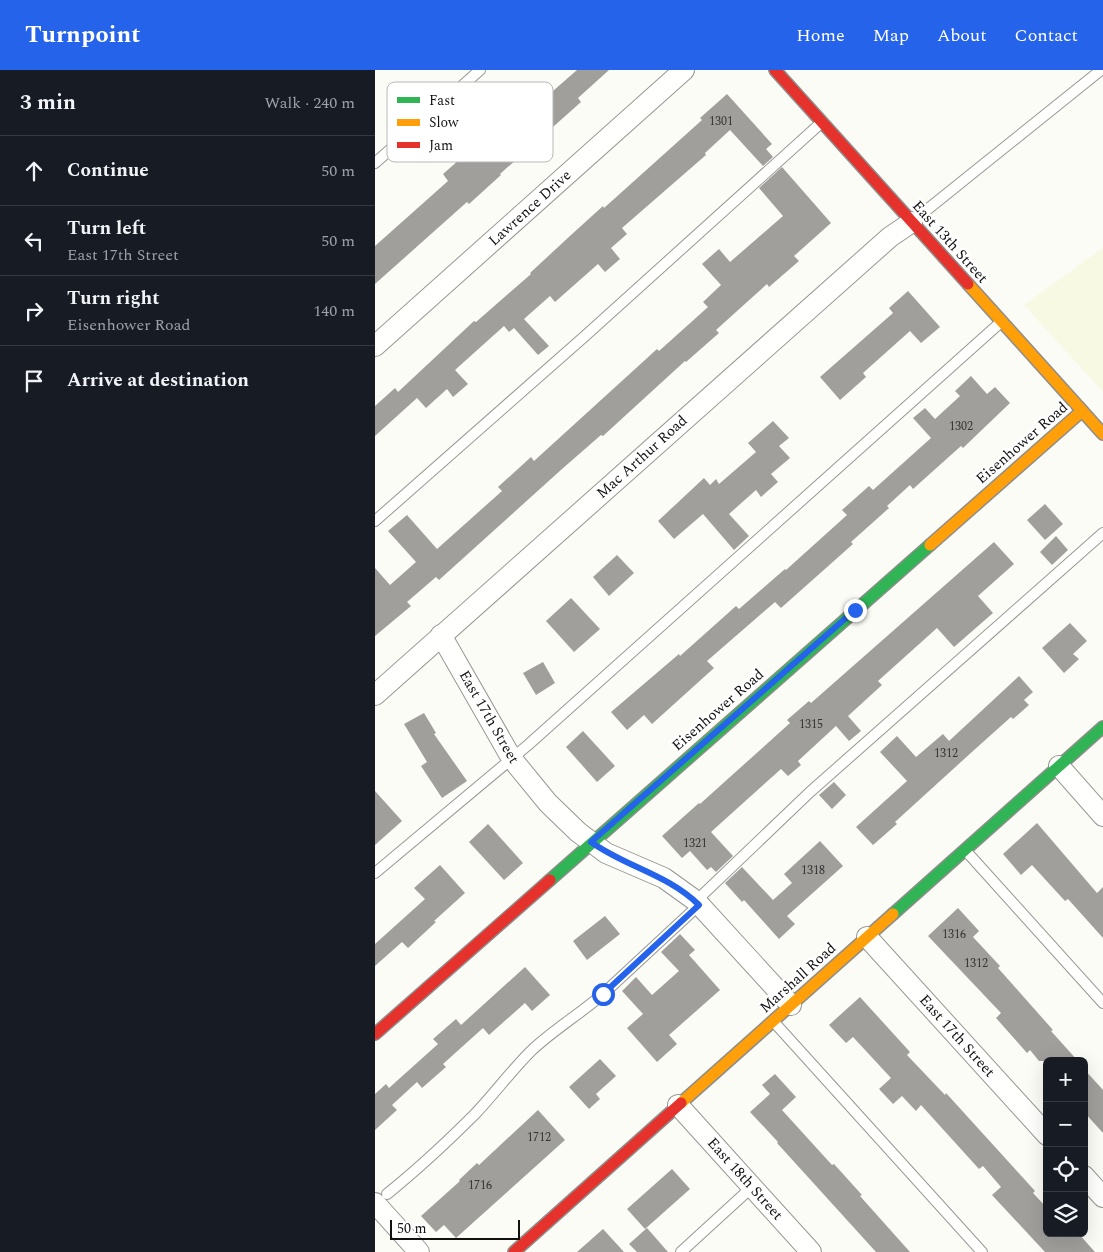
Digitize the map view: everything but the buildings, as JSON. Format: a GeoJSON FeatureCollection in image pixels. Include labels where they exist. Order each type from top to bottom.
{"type":"FeatureCollection","features":[{"type":"Feature","properties":{"kind":"street","name":"Lawrence Drive"},"geometry":{"type":"LineString","coordinates":[[375,346],[684,70]]}},
{"type":"Feature","properties":{"kind":"street","name":"East 13th Street"},"geometry":{"type":"LineString","coordinates":[[775,70],[1103,434]]}},
{"type":"Feature","properties":{"kind":"street","name":"Mac Arthur Road"},"geometry":{"type":"LineString","coordinates":[[375,695],[890,237],[912,222]]}},
{"type":"Feature","properties":{"kind":"street","name":"Eisenhower Road"},"geometry":{"type":"LineString","coordinates":[[375,1034],[1082,411]]}},
{"type":"Feature","properties":{"kind":"street","name":"East 17th Street"},"geometry":{"type":"LineString","coordinates":[[441,635],[512,759],[548,803],[578,832],[606,853],[664,878],[698,903],[791,1005]]}},
{"type":"Feature","properties":{"kind":"street","name":"Marshall Road"},"geometry":{"type":"LineString","coordinates":[[514,1252],[1103,727]]}},
{"type":"Feature","properties":{"kind":"street"},"geometry":{"type":"LineString","coordinates":[[1059,766],[1103,816]]}},
{"type":"Feature","properties":{"kind":"street","name":"East 17th Street"},"geometry":{"type":"LineString","coordinates":[[867,937],[1043,1131]]}},
{"type":"Feature","properties":{"kind":"street","name":"East 18th Street"},"geometry":{"type":"LineString","coordinates":[[678,1105],[811,1252]]}},
{"type":"Feature","properties":{"kind":"street"},"geometry":{"type":"LineString","coordinates":[[1088,1180],[1103,1197]]}},
{"type":"Feature","properties":{"kind":"street"},"geometry":{"type":"LineString","coordinates":[[381,1198],[419,1252]]}},
{"type":"Feature","properties":{"kind":"lane"},"geometry":{"type":"LineString","coordinates":[[466,82],[480,70]]}},
{"type":"Feature","properties":{"kind":"lane"},"geometry":{"type":"LineString","coordinates":[[912,222],[1101,70]]}},
{"type":"Feature","properties":{"kind":"lane"},"geometry":{"type":"LineString","coordinates":[[375,521],[585,336],[822,122]]}},
{"type":"Feature","properties":{"kind":"lane"},"geometry":{"type":"LineString","coordinates":[[375,162],[387,151]]}},
{"type":"Feature","properties":{"kind":"lane"},"geometry":{"type":"LineString","coordinates":[[375,873],[512,759],[1002,322]]}},
{"type":"Feature","properties":{"kind":"lane"},"geometry":{"type":"LineString","coordinates":[[381,1198],[444,1144],[476,1113],[531,1052],[552,1032],[603,994],[811,792],[1103,533]]}},
{"type":"Feature","properties":{"kind":"lane"},"geometry":{"type":"LineString","coordinates":[[965,850],[1103,1003]]}},
{"type":"Feature","properties":{"kind":"lane"},"geometry":{"type":"LineString","coordinates":[[773,1021],[983,1252]]}},
{"type":"Feature","properties":{"kind":"lane"},"geometry":{"type":"LineString","coordinates":[[681,1252],[752,1187]]}},
{"type":"Feature","properties":{"kind":"green space"},"geometry":{"type":"Polygon","coordinates":[[[1103,248],[1103,392],[1024,305],[1103,248]]]}},
{"type":"Feature","properties":{"kind":"traffic: fast"},"geometry":{"type":"LineString","coordinates":[[550,880],[930,545]]}},
{"type":"Feature","properties":{"kind":"traffic: fast"},"geometry":{"type":"LineString","coordinates":[[893,914],[1103,727]]}},
{"type":"Feature","properties":{"kind":"traffic: slow"},"geometry":{"type":"LineString","coordinates":[[968,284],[1103,434]]}},
{"type":"Feature","properties":{"kind":"traffic: slow"},"geometry":{"type":"LineString","coordinates":[[930,545],[1082,411]]}},
{"type":"Feature","properties":{"kind":"traffic: slow"},"geometry":{"type":"LineString","coordinates":[[681,1103],[893,914]]}},
{"type":"Feature","properties":{"kind":"traffic: jam"},"geometry":{"type":"LineString","coordinates":[[775,70],[968,284]]}},
{"type":"Feature","properties":{"kind":"traffic: jam"},"geometry":{"type":"LineString","coordinates":[[375,1034],[550,880]]}},
{"type":"Feature","properties":{"kind":"traffic: jam"},"geometry":{"type":"LineString","coordinates":[[514,1252],[681,1103]]}},
{"type":"Feature","properties":{"kind":"route"},"geometry":{"type":"LineString","coordinates":[[603,994],[699,905],[664,878],[606,853],[591,842],[855,610]]}}]}
